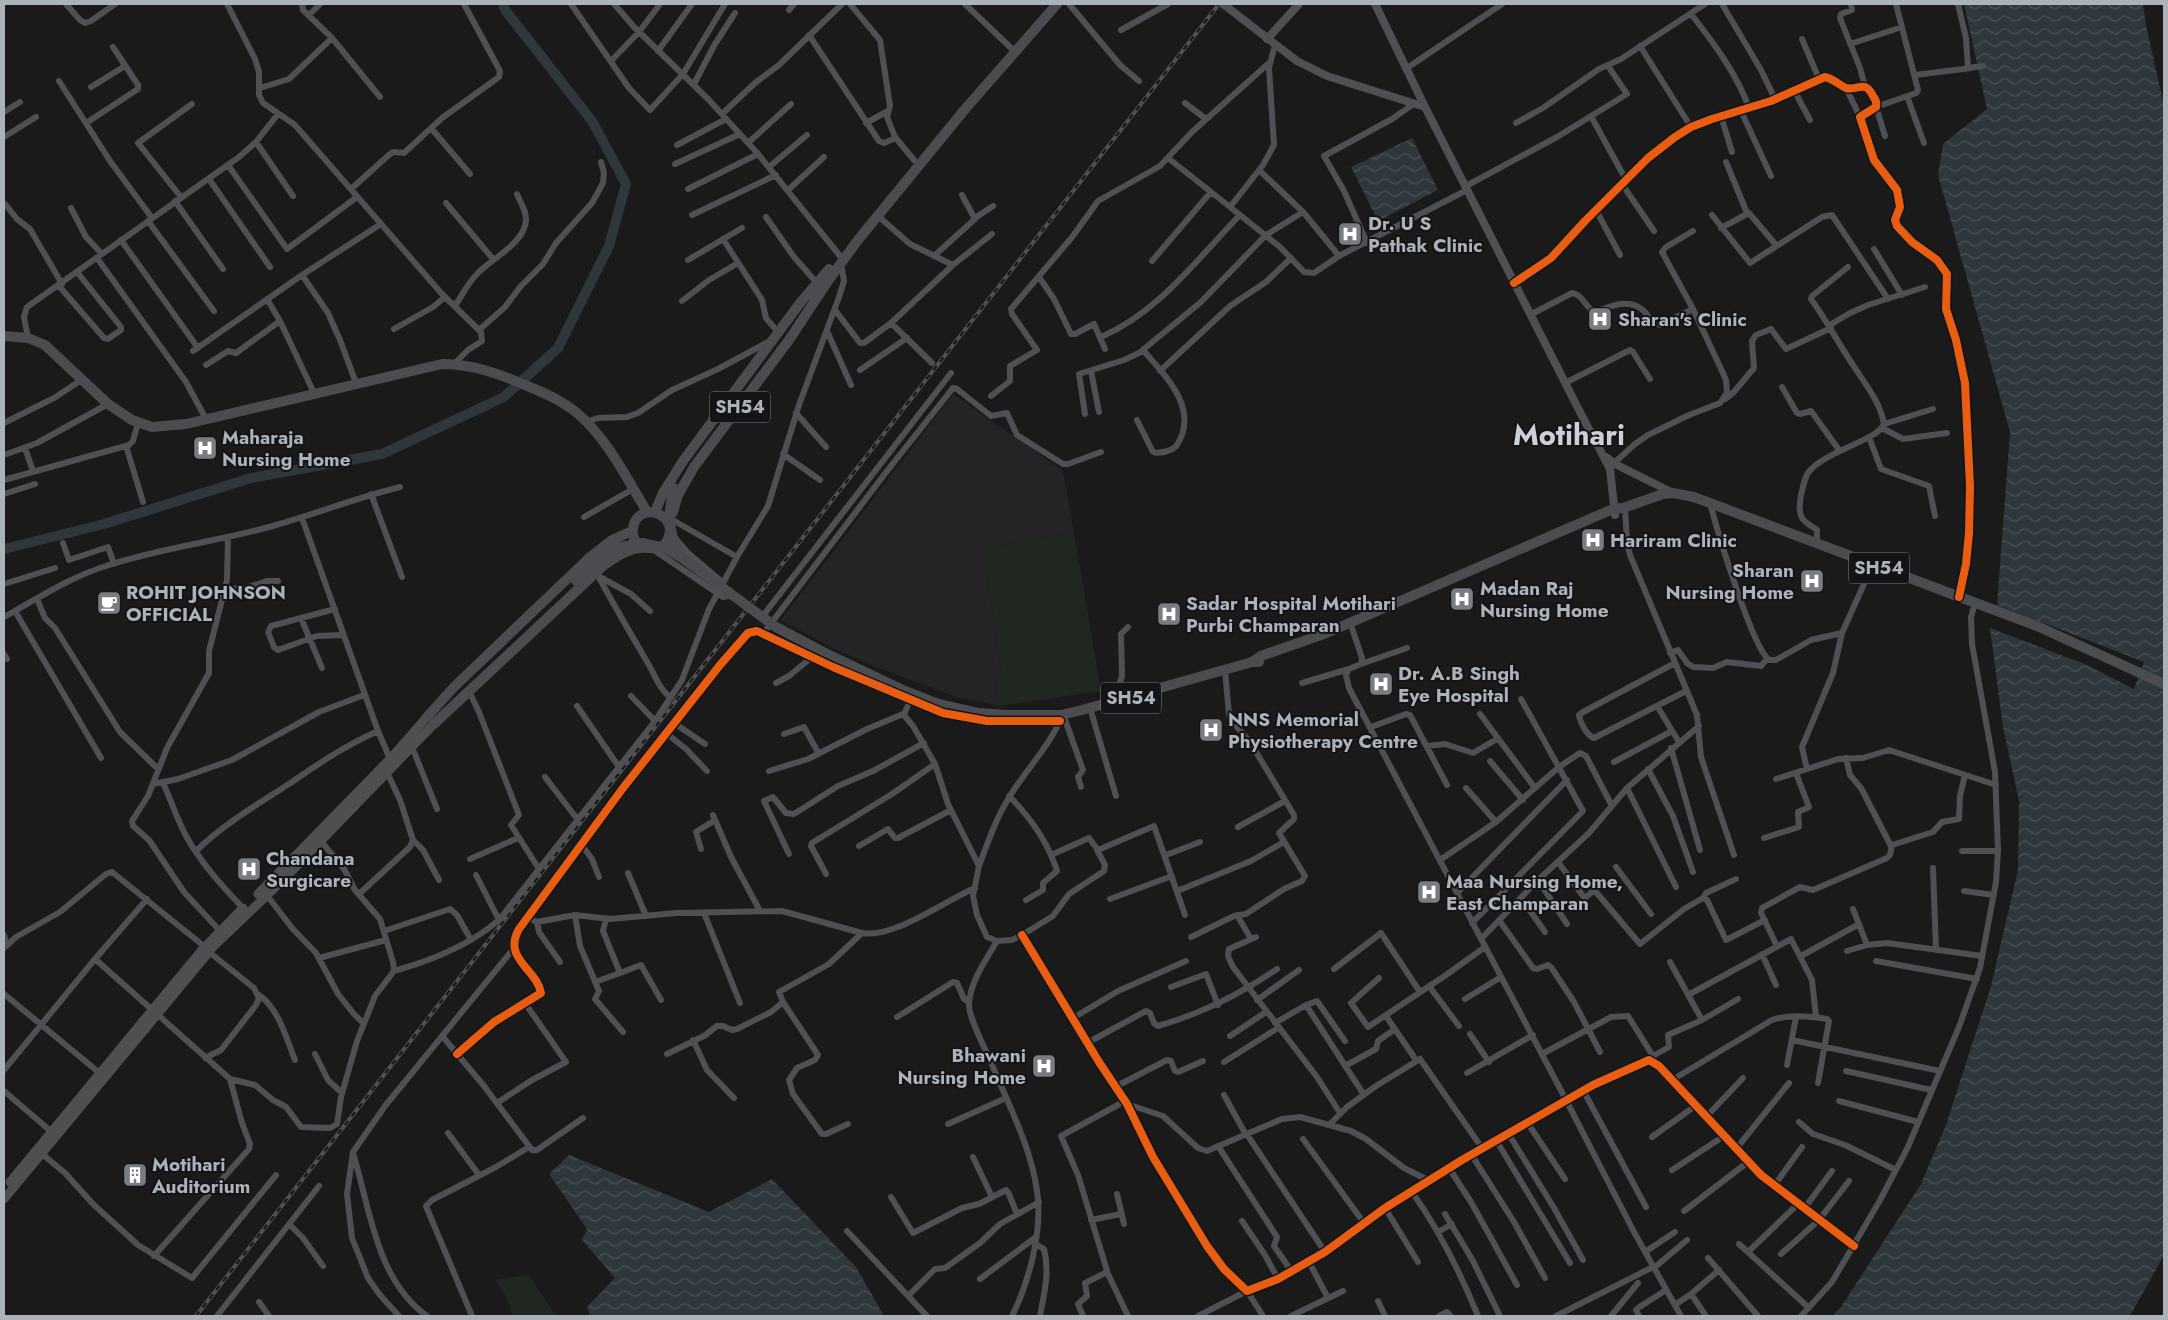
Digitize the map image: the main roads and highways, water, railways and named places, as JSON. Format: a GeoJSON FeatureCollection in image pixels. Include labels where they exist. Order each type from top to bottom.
{"type":"FeatureCollection","features":[{"type":"Feature","properties":{"kind":"main road"},"geometry":{"type":"LineString","coordinates":[[816,290],[914,160],[1048,4]]}},
{"type":"Feature","properties":{"kind":"main road"},"geometry":{"type":"LineString","coordinates":[[840,259],[878,216],[966,108],[1057,4]]}},
{"type":"Feature","properties":{"kind":"main road","name":"SH54"},"geometry":{"type":"LineString","coordinates":[[430,720],[454,687],[589,558],[612,540],[632,530],[635,521],[651,512],[679,467],[775,336],[816,290]]}},
{"type":"Feature","properties":{"kind":"main road","name":"SH54"},"geometry":{"type":"LineString","coordinates":[[816,290],[674,488],[669,512],[673,542],[682,558],[789,635],[924,699],[956,709],[1007,715],[1061,717],[1252,662],[1263,662],[1352,628],[1619,510]]}},
{"type":"Feature","properties":{"kind":"main road","name":"SH54"},"geometry":{"type":"LineString","coordinates":[[642,548],[654,550],[665,544],[678,495],[694,467],[789,340],[816,290]]}},
{"type":"Feature","properties":{"kind":"main road"},"geometry":{"type":"LineString","coordinates":[[4,336],[28,338],[45,345],[108,404],[138,423],[152,427],[166,427],[206,419],[430,367],[454,364],[491,372],[510,378],[553,397],[572,409],[586,422],[600,440],[651,512],[663,516],[670,525]]}},
{"type":"Feature","properties":{"kind":"main road","name":"SH54"},"geometry":{"type":"LineString","coordinates":[[1252,662],[1261,656],[1330,631],[1619,510],[1663,494],[1673,493],[1710,503],[1872,566],[2037,626],[2164,684]]}},
{"type":"Feature","properties":{"kind":"main road"},"geometry":{"type":"LineString","coordinates":[[207,949],[283,880],[412,747],[430,720],[469,691],[617,556],[642,548],[637,543],[632,530]]}},
{"type":"Feature","properties":{"kind":"main road"},"geometry":{"type":"LineString","coordinates":[[4,1190],[54,1134],[220,931],[445,705],[599,560],[615,548],[634,543],[655,544],[682,558]]}},
{"type":"Feature","properties":{"kind":"main road"},"geometry":{"type":"LineString","coordinates":[[4,1199],[42,1154],[54,1134]]}},
{"type":"Feature","properties":{"kind":"water"},"geometry":{"type":"Polygon","coordinates":[[[1964,4],[2143,4],[2164,106],[2164,1255],[2130,1316],[1832,1316],[1841,1307],[1921,1184],[1946,1125],[1991,986],[2018,870],[2019,801],[2003,727],[1990,628],[2085,664],[2134,689],[2144,662],[1997,605],[2010,432],[1938,175],[1943,144],[1987,109],[1964,4]]]}},
{"type":"Feature","properties":{"kind":"water"},"geometry":{"type":"Polygon","coordinates":[[[1412,138],[1438,190],[1378,221],[1351,167],[1412,138]]]}},
{"type":"Feature","properties":{"kind":"water"},"geometry":{"type":"Polygon","coordinates":[[[569,1155],[709,1212],[772,1179],[856,1267],[884,1316],[590,1316],[587,1307],[615,1278],[582,1240],[587,1229],[549,1174],[569,1155]]]}},
{"type":"Feature","properties":{"kind":"waterway"},"geometry":{"type":"LineString","coordinates":[[4,549],[104,524],[251,478],[382,454],[504,397],[558,348],[609,246],[626,184],[592,121],[506,11],[503,4]]}},
{"type":"Feature","properties":{"kind":"railway"},"geometry":{"type":"LineString","coordinates":[[196,1316],[1219,4]]}},
{"type":"Feature","properties":{"kind":"place","name":"Dr. U S Pathak Clinic"},"geometry":{"type":"Point","coordinates":[1350,234]}},
{"type":"Feature","properties":{"kind":"place","name":"Sharan's Clinic"},"geometry":{"type":"Point","coordinates":[1600,319]}},
{"type":"Feature","properties":{"kind":"place","name":"Maharaja Nursing Home"},"geometry":{"type":"Point","coordinates":[205,448]}},
{"type":"Feature","properties":{"kind":"place","name":"Hariram Clinic"},"geometry":{"type":"Point","coordinates":[1593,540]}},
{"type":"Feature","properties":{"kind":"place","name":"Sharan Nursing Home"},"geometry":{"type":"Point","coordinates":[1812,581]}},
{"type":"Feature","properties":{"kind":"place","name":"Madan Raj Nursing Home"},"geometry":{"type":"Point","coordinates":[1462,599]}},
{"type":"Feature","properties":{"kind":"place","name":"ROHIT JOHNSON OFFICIAL"},"geometry":{"type":"Point","coordinates":[109,603]}},
{"type":"Feature","properties":{"kind":"place","name":"Sadar Hospital Motihari Purbi Champaran"},"geometry":{"type":"Point","coordinates":[1169,614]}},
{"type":"Feature","properties":{"kind":"place","name":"Dr. A.B Singh Eye Hospital"},"geometry":{"type":"Point","coordinates":[1381,684]}},
{"type":"Feature","properties":{"kind":"place","name":"NNS Memorial Physiotherapy Centre"},"geometry":{"type":"Point","coordinates":[1211,730]}},
{"type":"Feature","properties":{"kind":"place","name":"Chandana Surgicare"},"geometry":{"type":"Point","coordinates":[249,869]}},
{"type":"Feature","properties":{"kind":"place","name":"Maa Nursing Home, East Champaran"},"geometry":{"type":"Point","coordinates":[1429,892]}},
{"type":"Feature","properties":{"kind":"place","name":"Bhawani Nursing Home"},"geometry":{"type":"Point","coordinates":[1044,1066]}},
{"type":"Feature","properties":{"kind":"place","name":"Motihari Auditorium"},"geometry":{"type":"Point","coordinates":[135,1175]}},
{"type":"Feature","properties":{"kind":"district","name":"Motihari"},"geometry":{"type":"Point","coordinates":[1569,435]}}]}
